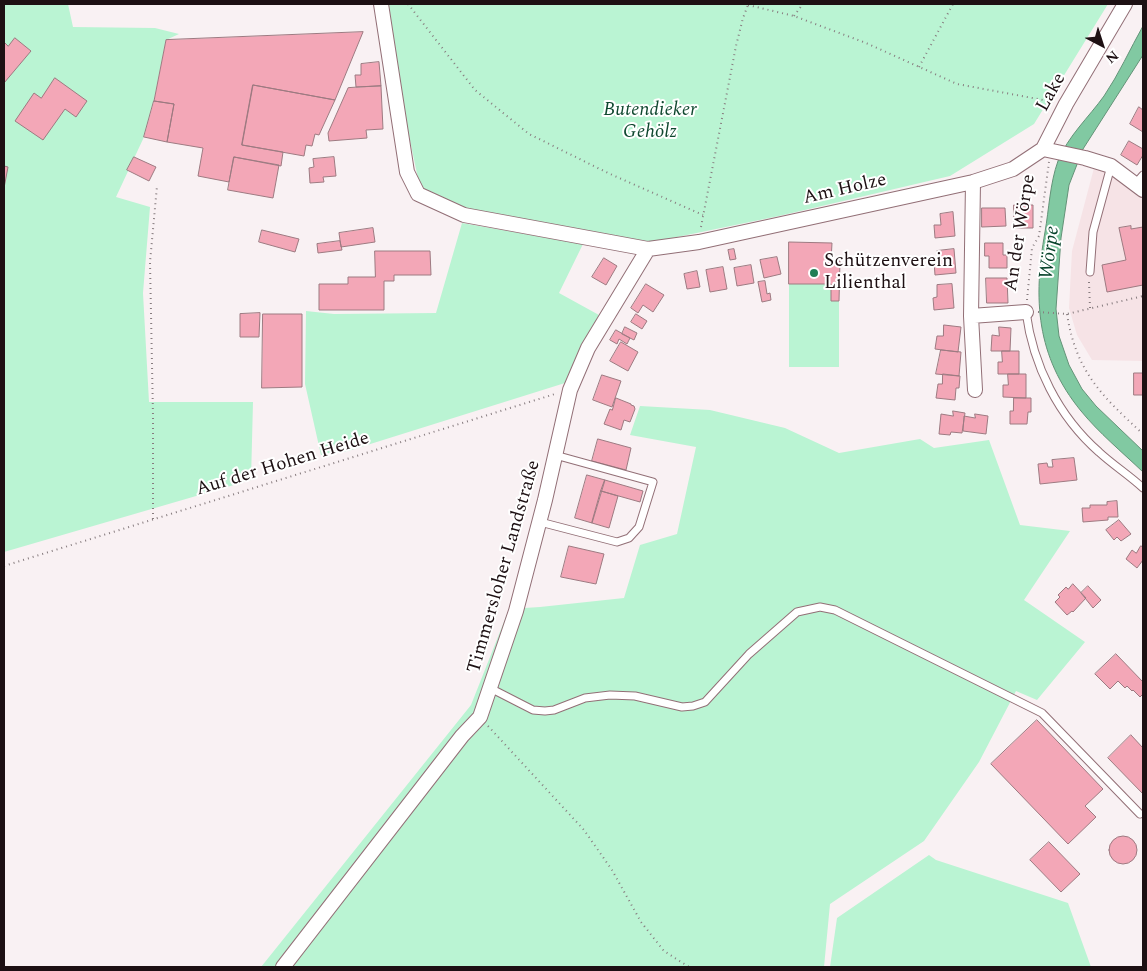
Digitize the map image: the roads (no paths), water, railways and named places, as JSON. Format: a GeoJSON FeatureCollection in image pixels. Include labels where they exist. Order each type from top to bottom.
{"type":"FeatureCollection","features":[{"type":"Feature","properties":{"kind":"street","name":"Am Holze"},"geometry":{"type":"LineString","coordinates":[[381,4],[407,172],[418,194],[464,214],[648,249],[699,242],[973,182],[1013,169],[1051,151]]}},
{"type":"Feature","properties":{"kind":"street","name":"Lake"},"geometry":{"type":"LineString","coordinates":[[1051,151],[1066,104],[1126,4]]}},
{"type":"Feature","properties":{"kind":"street"},"geometry":{"type":"LineString","coordinates":[[1051,151],[1111,166],[1141,183]]}},
{"type":"Feature","properties":{"kind":"street"},"geometry":{"type":"LineString","coordinates":[[973,182],[971,316],[975,390]]}},
{"type":"Feature","properties":{"kind":"street","name":"Timmersloher Landstraße"},"geometry":{"type":"LineString","coordinates":[[284,967],[462,736],[480,717],[516,611],[540,522],[570,390],[588,348],[648,249]]}},
{"type":"Feature","properties":{"kind":"street"},"geometry":{"type":"LineString","coordinates":[[971,316],[1029,312]]}},
{"type":"Feature","properties":{"kind":"lane"},"geometry":{"type":"LineString","coordinates":[[1090,272],[1093,232],[1111,166]]}},
{"type":"Feature","properties":{"kind":"lane","name":"An der Wörpe"},"geometry":{"type":"LineString","coordinates":[[1029,312],[1029,334],[1040,367],[1056,401],[1075,428],[1098,452],[1143,488]]}},
{"type":"Feature","properties":{"kind":"lane"},"geometry":{"type":"LineString","coordinates":[[540,522],[617,542],[629,538],[639,527],[654,482],[556,455]]}},
{"type":"Feature","properties":{"kind":"lane"},"geometry":{"type":"LineString","coordinates":[[490,688],[533,710],[544,712],[585,698],[610,695],[635,696],[682,707],[693,706],[704,702],[749,654],[797,612],[820,607],[834,610],[1042,713],[1140,814]]}},
{"type":"Feature","properties":{"kind":"water","name":"Wörpe"},"geometry":{"type":"Polygon","coordinates":[[[1143,26],[1143,55],[1083,149],[1069,185],[1061,238],[1056,309],[1059,336],[1069,365],[1082,389],[1096,406],[1143,451],[1143,472],[1095,427],[1066,390],[1047,348],[1039,304],[1039,280],[1050,196],[1058,161],[1073,135],[1109,88],[1143,26]]]}},
{"type":"Feature","properties":{"kind":"place","name":"Schützenverein Lilienthal"},"geometry":{"type":"Point","coordinates":[814,273]}},
{"type":"Feature","properties":{"kind":"park label","name":"Butendieker Gehölz"},"geometry":{"type":"Point","coordinates":[650,122]}}]}
